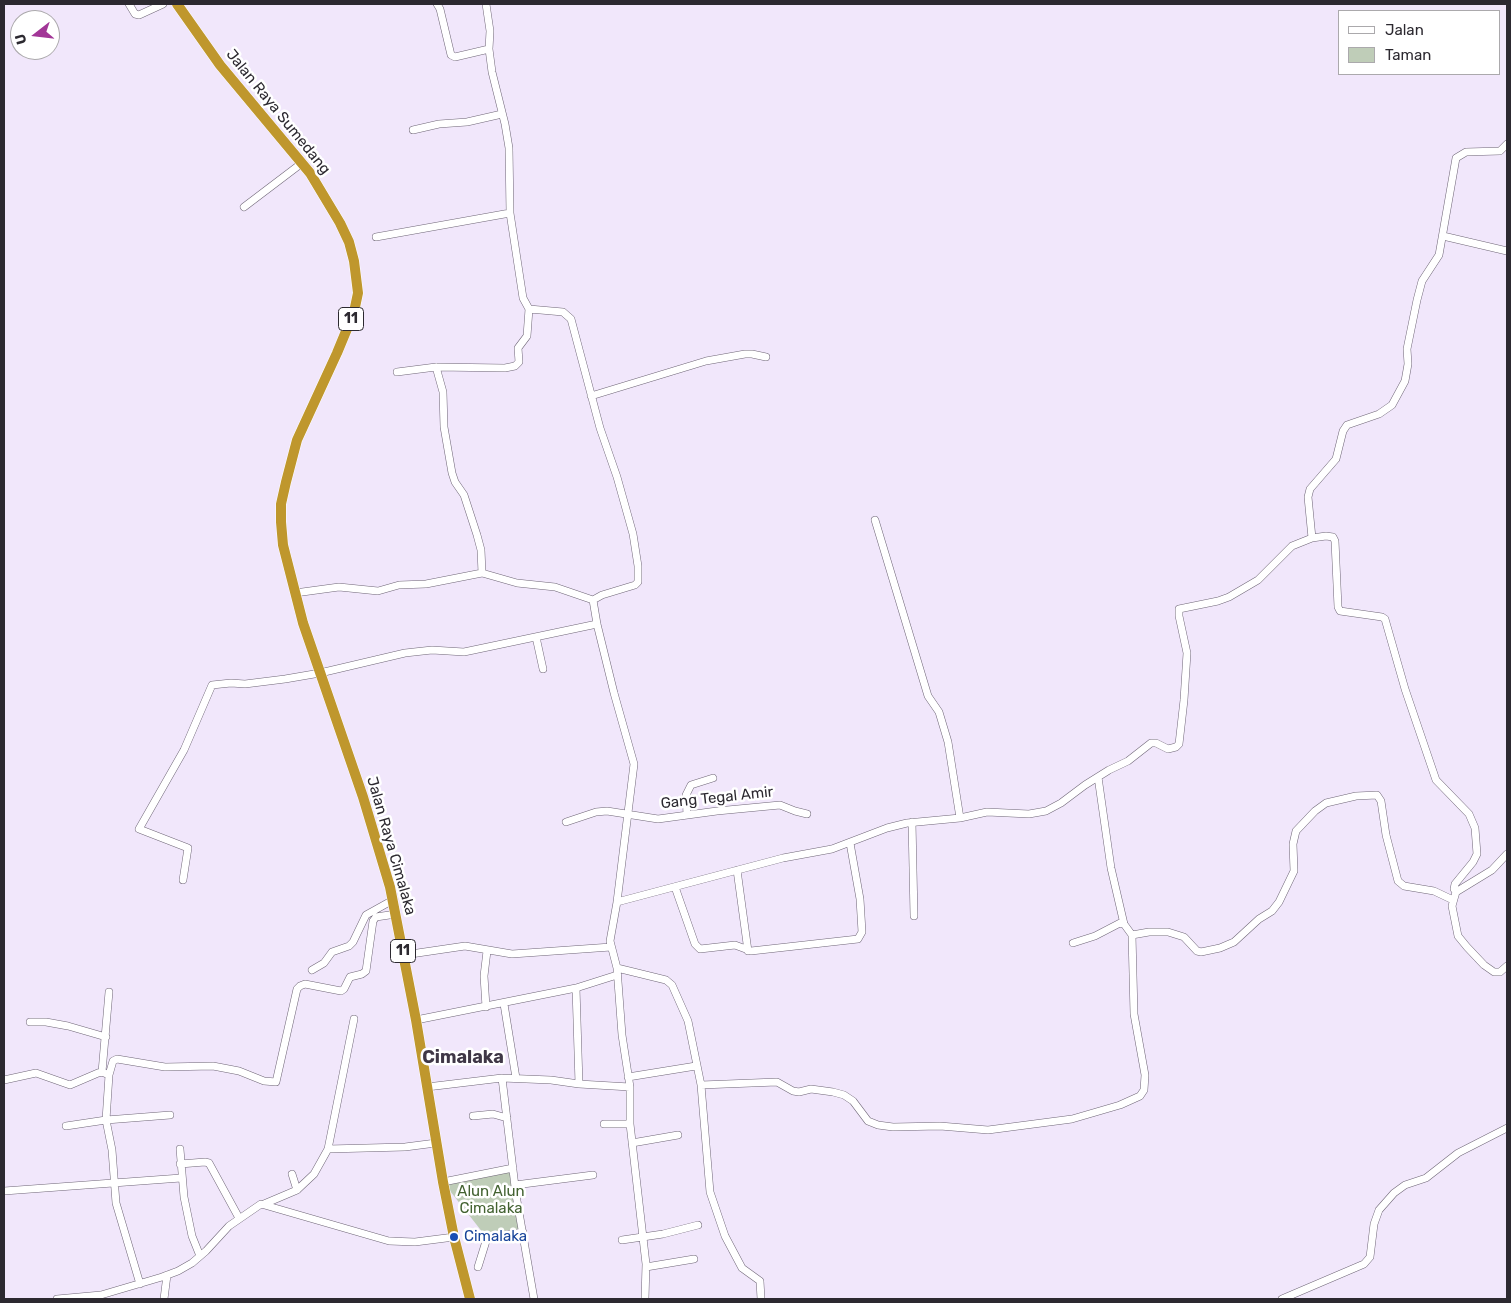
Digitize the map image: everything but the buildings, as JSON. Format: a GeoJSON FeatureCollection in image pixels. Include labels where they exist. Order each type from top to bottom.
{"type":"FeatureCollection","features":[{"type":"Feature","properties":{"kind":"highway","name":"Jalan Raya Sumedang"},"geometry":{"type":"LineString","coordinates":[[177,4],[220,65],[310,173],[348,242],[354,261],[358,292],[354,312],[297,440],[281,504],[280,522],[283,544],[295,593],[320,673]]}},
{"type":"Feature","properties":{"kind":"highway","name":"Jalan Raya Cimalaka"},"geometry":{"type":"LineString","coordinates":[[320,673],[372,824],[393,900],[454,1238]]}},
{"type":"Feature","properties":{"kind":"highway","name":"11"},"geometry":{"type":"LineString","coordinates":[[454,1238],[470,1299]]}},
{"type":"Feature","properties":{"kind":"street"},"geometry":{"type":"LineString","coordinates":[[129,4],[135,14],[139,15],[163,4]]}},
{"type":"Feature","properties":{"kind":"street"},"geometry":{"type":"LineString","coordinates":[[437,4],[440,9],[450,56],[455,57],[489,48]]}},
{"type":"Feature","properties":{"kind":"street"},"geometry":{"type":"LineString","coordinates":[[397,372],[436,367],[505,368],[517,365],[519,362],[518,348],[527,336],[529,309],[522,298],[510,213],[509,148],[492,72],[489,48],[490,31],[486,4]]}},
{"type":"Feature","properties":{"kind":"street"},"geometry":{"type":"LineString","coordinates":[[413,130],[439,124],[467,122],[502,114]]}},
{"type":"Feature","properties":{"kind":"street"},"geometry":{"type":"LineString","coordinates":[[1312,538],[1308,497],[1310,489],[1336,459],[1343,431],[1347,425],[1379,414],[1392,406],[1401,392],[1408,364],[1407,349],[1422,281],[1439,255],[1456,158],[1466,152],[1500,151],[1507,144]]}},
{"type":"Feature","properties":{"kind":"street"},"geometry":{"type":"LineString","coordinates":[[244,207],[302,164]]}},
{"type":"Feature","properties":{"kind":"street"},"geometry":{"type":"LineString","coordinates":[[376,237],[510,213]]}},
{"type":"Feature","properties":{"kind":"street"},"geometry":{"type":"LineString","coordinates":[[1443,236],[1507,251]]}},
{"type":"Feature","properties":{"kind":"street"},"geometry":{"type":"LineString","coordinates":[[295,593],[339,587],[378,591],[482,573],[517,582],[555,587],[593,600],[602,595],[635,585],[639,579],[633,534],[620,486],[591,396],[571,319],[563,312],[529,309]]}},
{"type":"Feature","properties":{"kind":"street"},"geometry":{"type":"LineString","coordinates":[[591,396],[706,361],[745,354],[766,357]]}},
{"type":"Feature","properties":{"kind":"street"},"geometry":{"type":"LineString","coordinates":[[436,367],[443,392],[444,427],[452,474],[464,495],[477,535],[482,573]]}},
{"type":"Feature","properties":{"kind":"street"},"geometry":{"type":"LineString","coordinates":[[875,520],[928,696],[939,712],[948,742],[960,818]]}},
{"type":"Feature","properties":{"kind":"street"},"geometry":{"type":"LineString","coordinates":[[617,902],[783,858],[814,854],[850,843],[887,828],[912,822],[960,818],[987,812],[1029,814],[1046,811],[1062,803],[1098,777],[1128,761],[1153,743],[1168,749],[1174,749],[1178,746],[1184,700],[1187,653],[1179,610],[1218,602],[1240,592],[1263,575],[1292,546],[1312,538],[1326,536],[1333,537],[1335,541],[1337,603],[1340,611],[1385,619],[1405,689],[1436,780],[1469,814],[1475,828],[1477,854],[1455,884],[1454,889],[1456,892],[1453,900],[1453,912],[1460,939],[1484,965],[1494,972],[1500,972],[1507,966]]}},
{"type":"Feature","properties":{"kind":"street"},"geometry":{"type":"LineString","coordinates":[[593,600],[597,624],[634,764],[617,902],[611,928],[611,947],[617,971],[622,1034],[630,1087],[630,1124],[646,1268],[645,1299]]}},
{"type":"Feature","properties":{"kind":"street"},"geometry":{"type":"LineString","coordinates":[[183,880],[188,848],[139,829],[184,750],[212,685],[245,684],[320,673],[405,653],[432,650],[464,652],[597,624]]}},
{"type":"Feature","properties":{"kind":"street"},"geometry":{"type":"LineString","coordinates":[[536,636],[543,669]]}},
{"type":"Feature","properties":{"kind":"street"},"geometry":{"type":"LineString","coordinates":[[700,1085],[777,1082],[793,1091],[799,1092],[811,1089],[844,1095],[853,1101],[868,1121],[878,1125],[893,1127],[940,1126],[988,1130],[1072,1119],[1120,1105],[1140,1096],[1145,1082],[1134,1014],[1132,936],[1124,924],[1111,868],[1098,777]]}},
{"type":"Feature","properties":{"kind":"street"},"geometry":{"type":"LineString","coordinates":[[687,815],[686,795],[691,785],[713,778]]}},
{"type":"Feature","properties":{"kind":"street"},"geometry":{"type":"LineString","coordinates":[[1132,936],[1149,932],[1168,932],[1184,937],[1197,951],[1201,952],[1220,948],[1234,942],[1259,919],[1272,911],[1279,902],[1294,871],[1294,837],[1300,826],[1326,803],[1369,794],[1377,795],[1381,801],[1386,836],[1398,881],[1404,886],[1434,891],[1453,900]]}},
{"type":"Feature","properties":{"kind":"street","name":"Gang Tegal Amir"},"geometry":{"type":"LineString","coordinates":[[566,822],[596,812],[607,811],[658,819],[730,809],[780,805],[807,814]]}},
{"type":"Feature","properties":{"kind":"street"},"geometry":{"type":"LineString","coordinates":[[912,822],[914,916]]}},
{"type":"Feature","properties":{"kind":"street"},"geometry":{"type":"LineString","coordinates":[[674,887],[698,948],[710,949],[735,945],[748,951],[860,939],[862,932],[860,899],[850,843]]}},
{"type":"Feature","properties":{"kind":"street"},"geometry":{"type":"LineString","coordinates":[[1456,892],[1492,870],[1507,854]]}},
{"type":"Feature","properties":{"kind":"street"},"geometry":{"type":"LineString","coordinates":[[737,870],[748,951]]}},
{"type":"Feature","properties":{"kind":"street"},"geometry":{"type":"LineString","coordinates":[[312,970],[324,963],[332,952],[349,946],[354,942],[366,915],[393,900]]}},
{"type":"Feature","properties":{"kind":"street"},"geometry":{"type":"LineString","coordinates":[[105,1074],[113,1061],[117,1060],[164,1067],[206,1066],[224,1068],[264,1081],[276,1082],[297,989],[305,984],[341,991],[344,989],[350,977],[366,971],[373,921],[376,918],[396,914]]}},
{"type":"Feature","properties":{"kind":"street"},"geometry":{"type":"LineString","coordinates":[[1073,943],[1124,924]]}},
{"type":"Feature","properties":{"kind":"street"},"geometry":{"type":"LineString","coordinates":[[404,955],[464,946],[512,954],[611,947]]}},
{"type":"Feature","properties":{"kind":"street"},"geometry":{"type":"LineString","coordinates":[[486,951],[484,976],[486,1007]]}},
{"type":"Feature","properties":{"kind":"street"},"geometry":{"type":"LineString","coordinates":[[416,1020],[504,1004],[576,988],[617,971],[666,980],[672,985],[688,1021],[700,1085],[710,1192],[726,1236],[742,1268],[760,1281],[761,1299]]}},
{"type":"Feature","properties":{"kind":"street"},"geometry":{"type":"LineString","coordinates":[[576,988],[579,1084]]}},
{"type":"Feature","properties":{"kind":"street"},"geometry":{"type":"LineString","coordinates":[[109,992],[105,1074],[106,1120],[112,1150],[116,1203],[140,1284]]}},
{"type":"Feature","properties":{"kind":"street"},"geometry":{"type":"LineString","coordinates":[[504,1004],[516,1078]]}},
{"type":"Feature","properties":{"kind":"street"},"geometry":{"type":"LineString","coordinates":[[268,1205],[297,1190],[314,1174],[330,1149],[354,1019]]}},
{"type":"Feature","properties":{"kind":"street"},"geometry":{"type":"LineString","coordinates":[[30,1022],[46,1022],[68,1026],[106,1037]]}},
{"type":"Feature","properties":{"kind":"street"},"geometry":{"type":"LineString","coordinates":[[628,1076],[696,1066]]}},
{"type":"Feature","properties":{"kind":"street"},"geometry":{"type":"LineString","coordinates":[[4,1080],[36,1072],[70,1085],[98,1073],[105,1074]]}},
{"type":"Feature","properties":{"kind":"street"},"geometry":{"type":"LineString","coordinates":[[502,1078],[515,1185],[534,1299]]}},
{"type":"Feature","properties":{"kind":"street"},"geometry":{"type":"LineString","coordinates":[[427,1087],[516,1078],[630,1087]]}},
{"type":"Feature","properties":{"kind":"street"},"geometry":{"type":"LineString","coordinates":[[473,1116],[493,1114],[506,1118]]}},
{"type":"Feature","properties":{"kind":"street"},"geometry":{"type":"LineString","coordinates":[[66,1126],[106,1120],[170,1115]]}},
{"type":"Feature","properties":{"kind":"street"},"geometry":{"type":"LineString","coordinates":[[604,1124],[630,1124]]}},
{"type":"Feature","properties":{"kind":"street"},"geometry":{"type":"LineString","coordinates":[[1282,1299],[1364,1264],[1371,1253],[1374,1224],[1379,1210],[1394,1193],[1405,1186],[1426,1178],[1458,1153],[1507,1128]]}},
{"type":"Feature","properties":{"kind":"street"},"geometry":{"type":"LineString","coordinates":[[632,1143],[678,1135]]}},
{"type":"Feature","properties":{"kind":"street"},"geometry":{"type":"LineString","coordinates":[[330,1149],[412,1146],[436,1143]]}},
{"type":"Feature","properties":{"kind":"street"},"geometry":{"type":"LineString","coordinates":[[180,1149],[181,1178],[192,1236],[200,1256]]}},
{"type":"Feature","properties":{"kind":"street"},"geometry":{"type":"LineString","coordinates":[[180,1164],[209,1163],[239,1218]]}},
{"type":"Feature","properties":{"kind":"street"},"geometry":{"type":"LineString","coordinates":[[443,1182],[513,1168]]}},
{"type":"Feature","properties":{"kind":"street"},"geometry":{"type":"LineString","coordinates":[[292,1174],[297,1190]]}},
{"type":"Feature","properties":{"kind":"street"},"geometry":{"type":"LineString","coordinates":[[515,1185],[594,1175]]}},
{"type":"Feature","properties":{"kind":"street"},"geometry":{"type":"LineString","coordinates":[[4,1192],[181,1178]]}},
{"type":"Feature","properties":{"kind":"street"},"geometry":{"type":"LineString","coordinates":[[57,1299],[101,1295],[167,1275],[192,1263],[239,1218],[257,1205],[268,1205],[389,1241],[415,1242],[454,1238]]}},
{"type":"Feature","properties":{"kind":"street"},"geometry":{"type":"LineString","coordinates":[[622,1240],[663,1234],[698,1225]]}},
{"type":"Feature","properties":{"kind":"street"},"geometry":{"type":"LineString","coordinates":[[478,1267],[487,1238],[523,1232]]}},
{"type":"Feature","properties":{"kind":"street"},"geometry":{"type":"LineString","coordinates":[[646,1268],[694,1259]]}},
{"type":"Feature","properties":{"kind":"street"},"geometry":{"type":"LineString","coordinates":[[164,1299],[167,1275]]}},
{"type":"Feature","properties":{"kind":"street"},"geometry":{"type":"LineString","coordinates":[[121,1289],[121,1299]]}},
{"type":"Feature","properties":{"kind":"green space","name":"Alun Alun Cimalaka"},"geometry":{"type":"Polygon","coordinates":[[[513,1168],[523,1232],[487,1238],[443,1182],[513,1168]]]}},
{"type":"Feature","properties":{"kind":"place","name":"Cimalaka"},"geometry":{"type":"Point","coordinates":[454,1237]}},
{"type":"Feature","properties":{"kind":"district","name":"Cimalaka"},"geometry":{"type":"Point","coordinates":[463,1058]}}]}
